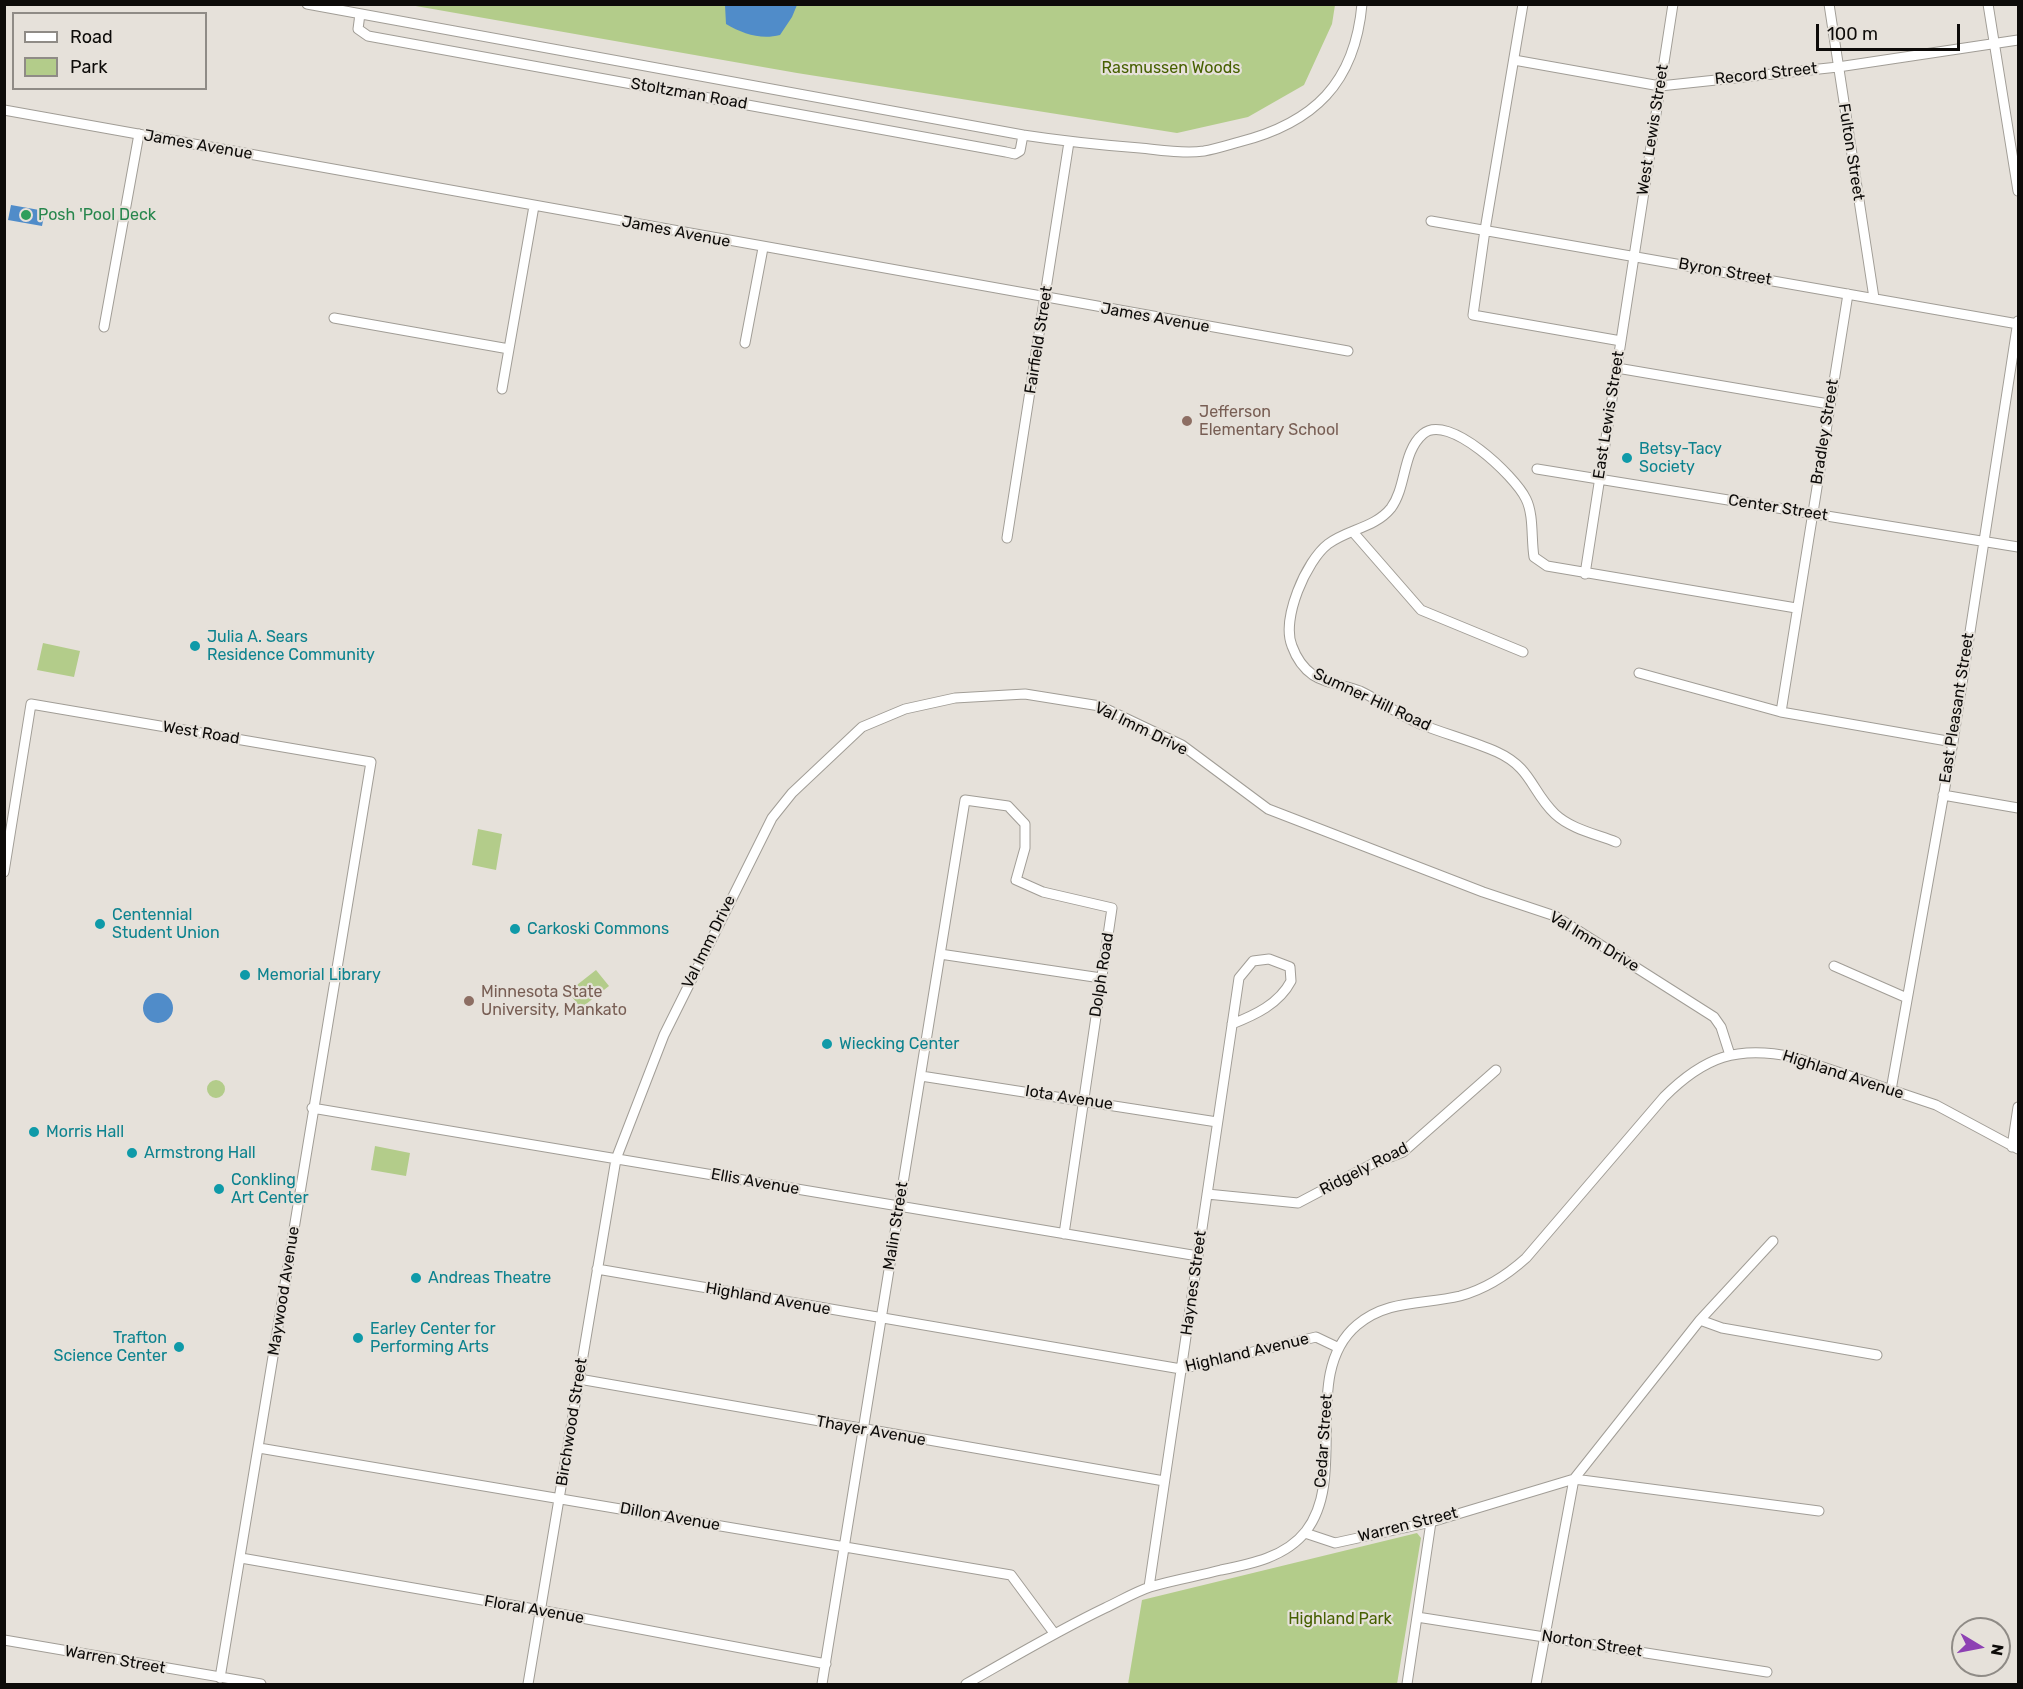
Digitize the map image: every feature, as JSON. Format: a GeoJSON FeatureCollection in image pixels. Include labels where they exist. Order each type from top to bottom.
{"type":"FeatureCollection","features":[{"type":"Feature","properties":{"kind":"street","name":"Stoltzman Road"},"geometry":{"type":"LineString","coordinates":[[307,4],[1023,135],[1069,142],[1181,152],[1204,151],[1272,134],[1317,107],[1332,90],[1351,54],[1359,30],[1362,4]]}},
{"type":"Feature","properties":{"kind":"street"},"geometry":{"type":"LineString","coordinates":[[1523,4],[1473,315],[1621,341]]}},
{"type":"Feature","properties":{"kind":"street","name":"West Lewis Street"},"geometry":{"type":"LineString","coordinates":[[1634,256],[1673,4]]}},
{"type":"Feature","properties":{"kind":"street","name":"Fulton Street"},"geometry":{"type":"LineString","coordinates":[[1829,4],[1874,298]]}},
{"type":"Feature","properties":{"kind":"street"},"geometry":{"type":"LineString","coordinates":[[1988,4],[2019,191]]}},
{"type":"Feature","properties":{"kind":"street","name":"Stoltzman Road"},"geometry":{"type":"LineString","coordinates":[[360,14],[358,29],[368,36],[1015,154],[1023,146],[1023,135]]}},
{"type":"Feature","properties":{"kind":"street","name":"Record Street"},"geometry":{"type":"LineString","coordinates":[[1514,60],[1660,86],[1838,66],[2019,40]]}},
{"type":"Feature","properties":{"kind":"street","name":"James Avenue"},"geometry":{"type":"LineString","coordinates":[[4,110],[1046,299],[1348,351]]}},
{"type":"Feature","properties":{"kind":"street"},"geometry":{"type":"LineString","coordinates":[[104,327],[139,135]]}},
{"type":"Feature","properties":{"kind":"street","name":"Fairfield Street"},"geometry":{"type":"LineString","coordinates":[[1007,538],[1069,142]]}},
{"type":"Feature","properties":{"kind":"street"},"geometry":{"type":"LineString","coordinates":[[502,389],[534,206]]}},
{"type":"Feature","properties":{"kind":"street","name":"Byron Street"},"geometry":{"type":"LineString","coordinates":[[1431,221],[2018,323]]}},
{"type":"Feature","properties":{"kind":"street"},"geometry":{"type":"LineString","coordinates":[[745,343],[763,248]]}},
{"type":"Feature","properties":{"kind":"street","name":"East Lewis Street"},"geometry":{"type":"LineString","coordinates":[[1585,574],[1634,256]]}},
{"type":"Feature","properties":{"kind":"street","name":"Bradley Street"},"geometry":{"type":"LineString","coordinates":[[1781,712],[1848,294]]}},
{"type":"Feature","properties":{"kind":"street"},"geometry":{"type":"LineString","coordinates":[[334,318],[509,349]]}},
{"type":"Feature","properties":{"kind":"street","name":"East Pleasant Street"},"geometry":{"type":"LineString","coordinates":[[1892,1090],[1953,742],[2018,323]]}},
{"type":"Feature","properties":{"kind":"street"},"geometry":{"type":"LineString","coordinates":[[1617,368],[1829,404]]}},
{"type":"Feature","properties":{"kind":"street","name":"Sumner Hill Road"},"geometry":{"type":"LineString","coordinates":[[1585,574],[1547,566],[1534,557],[1528,501],[1521,490],[1483,453],[1456,433],[1444,429],[1425,432],[1419,439],[1391,507],[1383,516],[1329,543],[1313,560],[1293,607],[1288,632],[1291,644],[1304,666],[1314,675],[1361,692],[1418,723],[1497,753],[1527,774],[1552,812],[1564,822],[1616,842]]}},
{"type":"Feature","properties":{"kind":"street","name":"Center Street"},"geometry":{"type":"LineString","coordinates":[[1537,469],[2019,547]]}},
{"type":"Feature","properties":{"kind":"street"},"geometry":{"type":"LineString","coordinates":[[1353,532],[1421,610],[1523,652]]}},
{"type":"Feature","properties":{"kind":"street"},"geometry":{"type":"LineString","coordinates":[[1585,574],[1796,608]]}},
{"type":"Feature","properties":{"kind":"street"},"geometry":{"type":"LineString","coordinates":[[1639,673],[1781,712],[1953,742]]}},
{"type":"Feature","properties":{"kind":"street","name":"Val Imm Drive"},"geometry":{"type":"LineString","coordinates":[[616,1159],[664,1035],[772,818],[792,793],[862,727],[905,709],[955,698],[1025,694],[1100,706],[1182,746],[1268,809],[1472,888],[1555,916],[1714,1017],[1721,1027],[1730,1055]]}},
{"type":"Feature","properties":{"kind":"street","name":"West Road"},"geometry":{"type":"LineString","coordinates":[[4,872],[31,704],[370,762]]}},
{"type":"Feature","properties":{"kind":"street","name":"Maywood Avenue"},"geometry":{"type":"LineString","coordinates":[[220,1678],[370,762]]}},
{"type":"Feature","properties":{"kind":"street"},"geometry":{"type":"LineString","coordinates":[[1943,795],[2019,808]]}},
{"type":"Feature","properties":{"kind":"street","name":"Malin Street"},"geometry":{"type":"LineString","coordinates":[[822,1684],[965,801],[998,805]]}},
{"type":"Feature","properties":{"kind":"street","name":"Dolph Road"},"geometry":{"type":"LineString","coordinates":[[998,805],[1008,806],[1025,824],[1025,848],[1016,880],[1043,892],[1112,908],[1064,1234]]}},
{"type":"Feature","properties":{"kind":"street"},"geometry":{"type":"LineString","coordinates":[[940,954],[1101,978]]}},
{"type":"Feature","properties":{"kind":"street","name":"Haynes Street"},"geometry":{"type":"LineString","coordinates":[[1149,1587],[1217,1122],[1239,978],[1253,961],[1269,959],[1290,967],[1291,981],[1278,1000],[1250,1017],[1232,1024]]}},
{"type":"Feature","properties":{"kind":"street"},"geometry":{"type":"LineString","coordinates":[[1834,966],[1908,998]]}},
{"type":"Feature","properties":{"kind":"street","name":"Highland Avenue"},"geometry":{"type":"LineString","coordinates":[[597,1269],[1181,1369],[1316,1337],[1338,1347],[1357,1326],[1384,1308],[1411,1301],[1457,1296],[1483,1288],[1506,1276],[1526,1258],[1685,1076],[1712,1060],[1730,1055],[1768,1052],[1793,1057],[1936,1105],[2015,1148]]}},
{"type":"Feature","properties":{"kind":"street","name":"Ridgely Road"},"geometry":{"type":"LineString","coordinates":[[1207,1194],[1298,1203],[1372,1164],[1402,1152],[1496,1070]]}},
{"type":"Feature","properties":{"kind":"street","name":"Iota Avenue"},"geometry":{"type":"LineString","coordinates":[[921,1076],[1217,1122]]}},
{"type":"Feature","properties":{"kind":"street"},"geometry":{"type":"LineString","coordinates":[[2015,1148],[2019,1107]]}},
{"type":"Feature","properties":{"kind":"street","name":"Ellis Avenue"},"geometry":{"type":"LineString","coordinates":[[312,1108],[1198,1256]]}},
{"type":"Feature","properties":{"kind":"street","name":"Birchwood Street"},"geometry":{"type":"LineString","coordinates":[[528,1684],[616,1159]]}},
{"type":"Feature","properties":{"kind":"street"},"geometry":{"type":"LineString","coordinates":[[1536,1684],[1543,1636],[1574,1479],[1700,1320],[1773,1241]]}},
{"type":"Feature","properties":{"kind":"street"},"geometry":{"type":"LineString","coordinates":[[1700,1320],[1722,1328],[1877,1355]]}},
{"type":"Feature","properties":{"kind":"street","name":"Cedar Street"},"geometry":{"type":"LineString","coordinates":[[1305,1533],[1319,1500],[1325,1459],[1328,1381],[1338,1347]]}},
{"type":"Feature","properties":{"kind":"street","name":"Thayer Avenue"},"geometry":{"type":"LineString","coordinates":[[579,1379],[1164,1481]]}},
{"type":"Feature","properties":{"kind":"street","name":"Dillon Avenue"},"geometry":{"type":"LineString","coordinates":[[259,1448],[1011,1575],[1054,1633]]}},
{"type":"Feature","properties":{"kind":"street"},"geometry":{"type":"LineString","coordinates":[[1574,1479],[1819,1511]]}},
{"type":"Feature","properties":{"kind":"street","name":"Warren Street"},"geometry":{"type":"LineString","coordinates":[[1305,1533],[1335,1542],[1431,1522],[1574,1479]]}},
{"type":"Feature","properties":{"kind":"street"},"geometry":{"type":"LineString","coordinates":[[1407,1684],[1431,1522]]}},
{"type":"Feature","properties":{"kind":"street"},"geometry":{"type":"LineString","coordinates":[[966,1684],[1054,1633],[1149,1587],[1283,1552],[1305,1533]]}},
{"type":"Feature","properties":{"kind":"street","name":"Floral Avenue"},"geometry":{"type":"LineString","coordinates":[[241,1558],[540,1610],[826,1664]]}},
{"type":"Feature","properties":{"kind":"street","name":"Norton Street"},"geometry":{"type":"LineString","coordinates":[[1417,1617],[1767,1672]]}},
{"type":"Feature","properties":{"kind":"street","name":"Warren Street"},"geometry":{"type":"LineString","coordinates":[[4,1640],[261,1684]]}},
{"type":"Feature","properties":{"kind":"green space","name":"Rasmussen Woods"},"geometry":{"type":"Polygon","coordinates":[[[410,5],[1335,5],[1332,24],[1304,85],[1248,117],[1177,133],[797,73],[410,5]]]}},
{"type":"Feature","properties":{"kind":"green space"},"geometry":{"type":"Polygon","coordinates":[[[43,643],[80,651],[74,677],[37,670],[43,643]]]}},
{"type":"Feature","properties":{"kind":"green space"},"geometry":{"type":"Polygon","coordinates":[[[478,829],[502,834],[496,870],[472,865],[478,829]]]}},
{"type":"Feature","properties":{"kind":"green space"},"geometry":{"type":"Polygon","coordinates":[[[596,970],[609,986],[581,1008],[568,992],[596,970]]]}},
{"type":"Feature","properties":{"kind":"green space"},"geometry":{"type":"Polygon","coordinates":[[[216,1080],[222,1083],[225,1089],[222,1095],[216,1098],[210,1095],[207,1089],[210,1083],[216,1080]]]}},
{"type":"Feature","properties":{"kind":"green space"},"geometry":{"type":"Polygon","coordinates":[[[375,1146],[410,1153],[406,1176],[371,1170],[375,1146]]]}},
{"type":"Feature","properties":{"kind":"green space","name":"Highland Park"},"geometry":{"type":"Polygon","coordinates":[[[1417,1533],[1421,1538],[1397,1684],[1128,1684],[1142,1600],[1417,1533]]]}},
{"type":"Feature","properties":{"kind":"water"},"geometry":{"type":"Polygon","coordinates":[[[725,4],[797,5],[780,35],[766,37],[739,31],[726,24],[725,4]]]}},
{"type":"Feature","properties":{"kind":"water","name":"Posh 'Pool Deck"},"geometry":{"type":"Polygon","coordinates":[[[11,205],[45,211],[42,226],[8,220],[11,205]]]}},
{"type":"Feature","properties":{"kind":"water"},"geometry":{"type":"Polygon","coordinates":[[[158,993],[169,997],[173,1008],[169,1019],[158,1023],[147,1019],[143,1008],[147,997],[158,993]]]}},
{"type":"Feature","properties":{"kind":"place","name":"Posh 'Pool Deck"},"geometry":{"type":"Point","coordinates":[26,215]}},
{"type":"Feature","properties":{"kind":"place","name":"Jefferson Elementary School"},"geometry":{"type":"Point","coordinates":[1187,421]}},
{"type":"Feature","properties":{"kind":"place","name":"Betsy-Tacy Society"},"geometry":{"type":"Point","coordinates":[1627,458]}},
{"type":"Feature","properties":{"kind":"place","name":"Julia A. Sears Residence Community"},"geometry":{"type":"Point","coordinates":[195,646]}},
{"type":"Feature","properties":{"kind":"place","name":"Centennial Student Union"},"geometry":{"type":"Point","coordinates":[100,924]}},
{"type":"Feature","properties":{"kind":"place","name":"Carkoski Commons"},"geometry":{"type":"Point","coordinates":[515,929]}},
{"type":"Feature","properties":{"kind":"place","name":"Memorial Library"},"geometry":{"type":"Point","coordinates":[245,975]}},
{"type":"Feature","properties":{"kind":"place","name":"Minnesota State University, Mankato"},"geometry":{"type":"Point","coordinates":[469,1001]}},
{"type":"Feature","properties":{"kind":"place","name":"Wiecking Center"},"geometry":{"type":"Point","coordinates":[827,1044]}},
{"type":"Feature","properties":{"kind":"place","name":"Morris Hall"},"geometry":{"type":"Point","coordinates":[34,1132]}},
{"type":"Feature","properties":{"kind":"place","name":"Armstrong Hall"},"geometry":{"type":"Point","coordinates":[132,1153]}},
{"type":"Feature","properties":{"kind":"place","name":"Conkling Art Center"},"geometry":{"type":"Point","coordinates":[219,1189]}},
{"type":"Feature","properties":{"kind":"place","name":"Andreas Theatre"},"geometry":{"type":"Point","coordinates":[416,1278]}},
{"type":"Feature","properties":{"kind":"place","name":"Earley Center for Performing Arts"},"geometry":{"type":"Point","coordinates":[358,1338]}},
{"type":"Feature","properties":{"kind":"place","name":"Trafton Science Center"},"geometry":{"type":"Point","coordinates":[179,1347]}}]}
